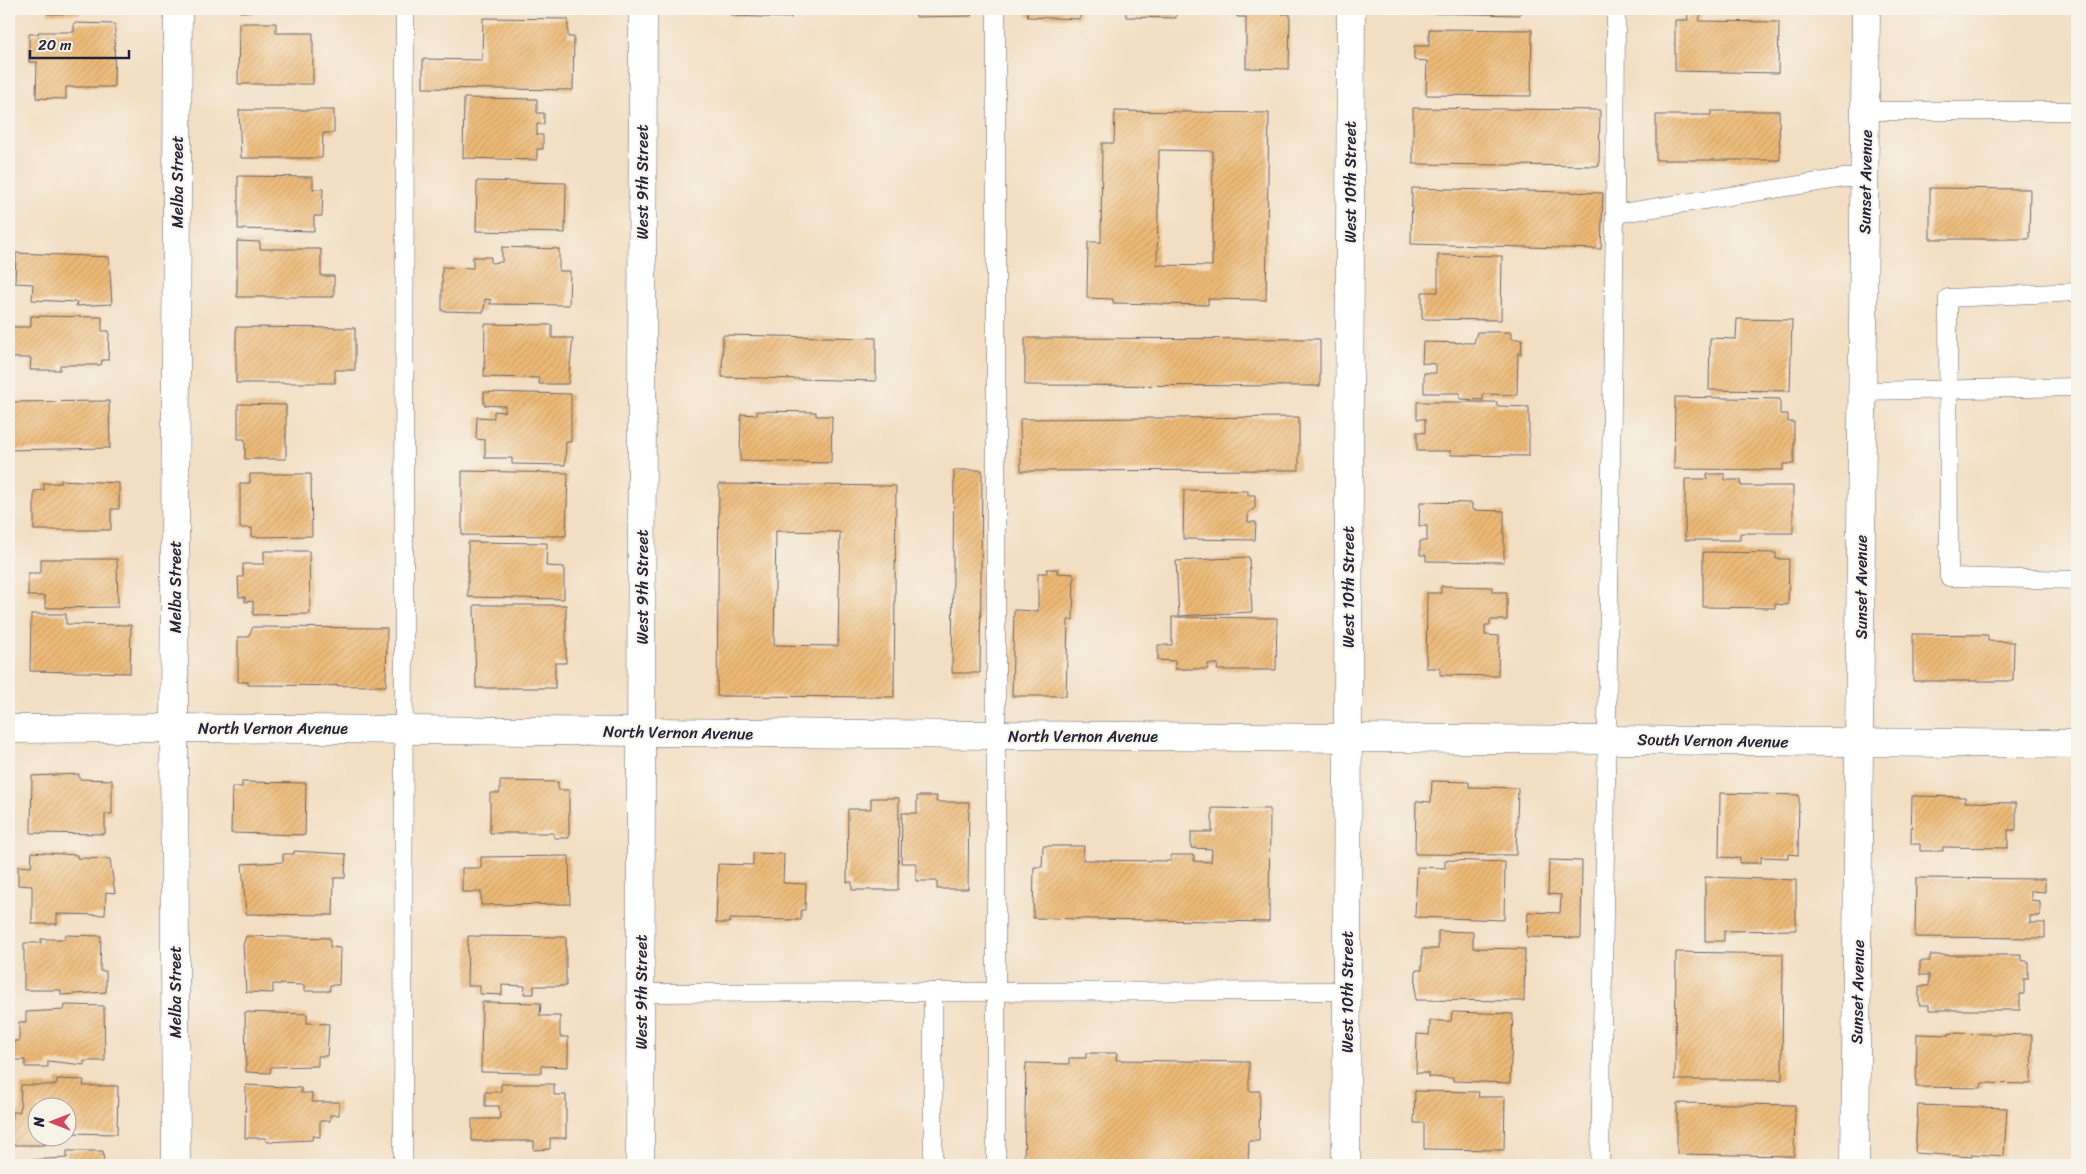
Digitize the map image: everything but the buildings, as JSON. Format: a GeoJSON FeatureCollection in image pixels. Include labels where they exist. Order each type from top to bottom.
{"type":"FeatureCollection","features":[{"type":"Feature","properties":{"kind":"street","name":"Melba Street"},"geometry":{"type":"LineString","coordinates":[[176,1165],[174,728],[178,9]]}},
{"type":"Feature","properties":{"kind":"street","name":"West 9th Street"},"geometry":{"type":"LineString","coordinates":[[640,1165],[643,9]]}},
{"type":"Feature","properties":{"kind":"street","name":"West 10th Street"},"geometry":{"type":"LineString","coordinates":[[1346,1165],[1351,9]]}},
{"type":"Feature","properties":{"kind":"street","name":"Sunset Avenue"},"geometry":{"type":"LineString","coordinates":[[1855,1165],[1866,9]]}},
{"type":"Feature","properties":{"kind":"street","name":"North Vernon Avenue"},"geometry":{"type":"LineString","coordinates":[[9,729],[404,729],[1348,738]]}},
{"type":"Feature","properties":{"kind":"street","name":"South Vernon Avenue"},"geometry":{"type":"LineString","coordinates":[[1348,738],[2077,744]]}},
{"type":"Feature","properties":{"kind":"lane"},"geometry":{"type":"LineString","coordinates":[[403,1165],[405,9]]}},
{"type":"Feature","properties":{"kind":"lane"},"geometry":{"type":"LineString","coordinates":[[996,9],[996,1165]]}},
{"type":"Feature","properties":{"kind":"lane"},"geometry":{"type":"LineString","coordinates":[[1600,1165],[1608,739],[1616,9]]}},
{"type":"Feature","properties":{"kind":"lane"},"geometry":{"type":"LineString","coordinates":[[1866,111],[2077,111]]}},
{"type":"Feature","properties":{"kind":"lane"},"geometry":{"type":"LineString","coordinates":[[1615,214],[1844,178],[1865,178]]}},
{"type":"Feature","properties":{"kind":"lane"},"geometry":{"type":"LineString","coordinates":[[2077,292],[1948,298],[1947,390],[1949,577],[2077,580]]}},
{"type":"Feature","properties":{"kind":"lane"},"geometry":{"type":"LineString","coordinates":[[1862,391],[2077,387]]}},
{"type":"Feature","properties":{"kind":"lane"},"geometry":{"type":"LineString","coordinates":[[641,993],[1347,991]]}},
{"type":"Feature","properties":{"kind":"lane"},"geometry":{"type":"LineString","coordinates":[[933,992],[933,1165]]}}]}
